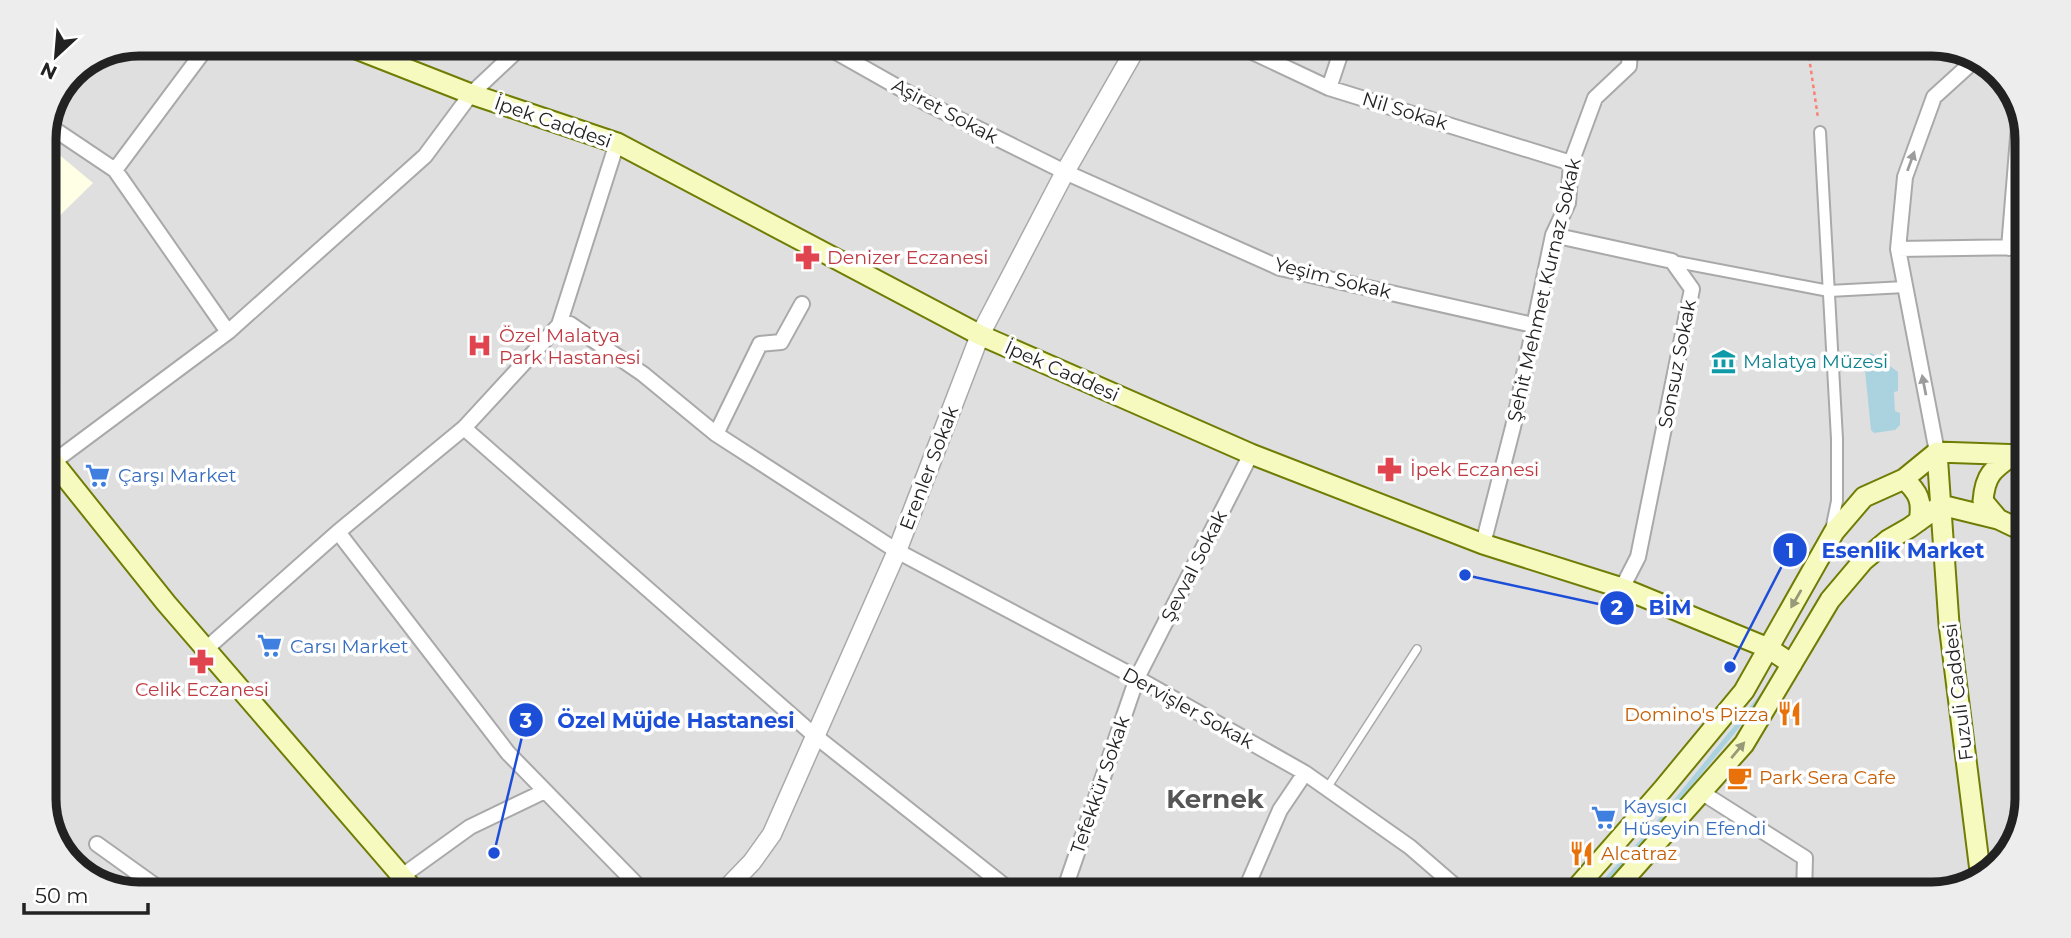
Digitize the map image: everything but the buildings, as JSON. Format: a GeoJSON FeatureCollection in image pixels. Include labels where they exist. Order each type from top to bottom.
{"type":"FeatureCollection","features":[{"type":"Feature","properties":{"kind":"main road","name":"İpek Caddesi"},"geometry":{"type":"LineString","coordinates":[[374,56],[471,94],[617,143],[980,335],[1251,454],[1483,544],[1622,588],[1768,648],[1792,664]]}},
{"type":"Feature","properties":{"kind":"main road"},"geometry":{"type":"LineString","coordinates":[[1582,882],[1744,691],[1828,543],[1864,497],[1904,479],[1937,452],[2015,455]]}},
{"type":"Feature","properties":{"kind":"main road","name":"Fuzuli Caddesi"},"geometry":{"type":"LineString","coordinates":[[1937,452],[1949,624],[1979,867]]}},
{"type":"Feature","properties":{"kind":"main road"},"geometry":{"type":"LineString","coordinates":[[1998,519],[1983,501],[1984,483],[1997,466],[2015,457]]}},
{"type":"Feature","properties":{"kind":"main road"},"geometry":{"type":"LineString","coordinates":[[56,471],[407,882]]}},
{"type":"Feature","properties":{"kind":"main road"},"geometry":{"type":"LineString","coordinates":[[1904,479],[1918,493],[1922,509],[1919,521]]}},
{"type":"Feature","properties":{"kind":"main road"},"geometry":{"type":"LineString","coordinates":[[1622,882],[1744,744],[1830,600],[1863,561],[1888,540],[1941,505],[1998,519],[2015,527]]}},
{"type":"Feature","properties":{"kind":"street"},"geometry":{"type":"LineString","coordinates":[[114,170],[200,56]]}},
{"type":"Feature","properties":{"kind":"street"},"geometry":{"type":"LineString","coordinates":[[56,452],[228,332],[425,156],[471,94],[511,56]]}},
{"type":"Feature","properties":{"kind":"street","name":"Aşiret Sokak"},"geometry":{"type":"LineString","coordinates":[[843,56],[926,103],[1065,172]]}},
{"type":"Feature","properties":{"kind":"street","name":"Erenler Sokak"},"geometry":{"type":"LineString","coordinates":[[733,882],[752,862],[772,834],[897,551],[980,335],[1065,172],[1131,56]]}},
{"type":"Feature","properties":{"kind":"street","name":"Nil Sokak"},"geometry":{"type":"LineString","coordinates":[[1261,56],[1329,88],[1571,163]]}},
{"type":"Feature","properties":{"kind":"street"},"geometry":{"type":"LineString","coordinates":[[1329,88],[1340,56]]}},
{"type":"Feature","properties":{"kind":"street","name":"Şehit Mehmet Kurnaz Sokak"},"geometry":{"type":"LineString","coordinates":[[1483,544],[1513,427],[1553,235],[1567,203],[1571,163],[1595,98],[1629,66],[1630,56]]}},
{"type":"Feature","properties":{"kind":"street"},"geometry":{"type":"LineString","coordinates":[[1937,452],[1898,249],[1905,177],[1934,97],[1969,65]]}},
{"type":"Feature","properties":{"kind":"street"},"geometry":{"type":"LineString","coordinates":[[56,131],[114,170],[228,332]]}},
{"type":"Feature","properties":{"kind":"street"},"geometry":{"type":"LineString","coordinates":[[1820,132],[1837,439],[1837,501],[1828,543]]}},
{"type":"Feature","properties":{"kind":"street"},"geometry":{"type":"LineString","coordinates":[[206,649],[338,533],[464,428],[559,326],[617,143]]}},
{"type":"Feature","properties":{"kind":"street"},"geometry":{"type":"LineString","coordinates":[[2008,248],[2015,169]]}},
{"type":"Feature","properties":{"kind":"street","name":"Yeşim Sokak"},"geometry":{"type":"LineString","coordinates":[[1065,172],[1280,268],[1533,325]]}},
{"type":"Feature","properties":{"kind":"street"},"geometry":{"type":"LineString","coordinates":[[1553,235],[1829,292],[1905,286]]}},
{"type":"Feature","properties":{"kind":"street"},"geometry":{"type":"LineString","coordinates":[[1898,249],[2015,248]]}},
{"type":"Feature","properties":{"kind":"street","name":"Sonsuz Sokak"},"geometry":{"type":"LineString","coordinates":[[1622,588],[1638,557],[1692,289],[1672,261]]}},
{"type":"Feature","properties":{"kind":"street"},"geometry":{"type":"LineString","coordinates":[[716,434],[760,344],[781,342],[802,304]]}},
{"type":"Feature","properties":{"kind":"street","name":"Dervişler Sokak"},"geometry":{"type":"LineString","coordinates":[[559,326],[570,324],[643,374],[716,434],[897,551],[1137,678],[1305,773],[1410,847],[1450,882]]}},
{"type":"Feature","properties":{"kind":"street"},"geometry":{"type":"LineString","coordinates":[[464,428],[814,735],[1000,882]]}},
{"type":"Feature","properties":{"kind":"street","name":"Şevval Sokak"},"geometry":{"type":"LineString","coordinates":[[1137,678],[1251,454]]}},
{"type":"Feature","properties":{"kind":"street"},"geometry":{"type":"LineString","coordinates":[[338,533],[508,753],[633,882]]}},
{"type":"Feature","properties":{"kind":"street","name":"Tefekkür Sokak"},"geometry":{"type":"LineString","coordinates":[[1067,882],[1137,678]]}},
{"type":"Feature","properties":{"kind":"street"},"geometry":{"type":"LineString","coordinates":[[1249,882],[1280,810],[1305,773]]}},
{"type":"Feature","properties":{"kind":"street"},"geometry":{"type":"LineString","coordinates":[[407,882],[470,827],[545,791]]}},
{"type":"Feature","properties":{"kind":"street"},"geometry":{"type":"LineString","coordinates":[[1701,792],[1805,858],[1804,882]]}},
{"type":"Feature","properties":{"kind":"street"},"geometry":{"type":"LineString","coordinates":[[97,845],[151,882]]}},
{"type":"Feature","properties":{"kind":"lane"},"geometry":{"type":"LineString","coordinates":[[1327,789],[1417,649]]}},
{"type":"Feature","properties":{"kind":"path"},"geometry":{"type":"LineString","coordinates":[[1809,56],[1820,132]]}},
{"type":"Feature","properties":{"kind":"shaded area"},"geometry":{"type":"Polygon","coordinates":[[[139,56],[1932,56],[1964,62],[1995,84],[2011,112],[2015,133],[2015,799],[2009,831],[1998,850],[1978,868],[1959,878],[1932,882],[139,882],[107,876],[88,865],[73,850],[60,826],[56,805],[56,133],[62,107],[70,93],[91,91],[91,72],[107,62],[139,56]]]}},
{"type":"Feature","properties":{"kind":"shaded area"},"geometry":{"type":"Polygon","coordinates":[[[56,152],[93,183],[56,219],[56,152]]]}},
{"type":"Feature","properties":{"kind":"water"},"geometry":{"type":"Polygon","coordinates":[[[1871,353],[1898,372],[1898,391],[1894,392],[1895,411],[1900,413],[1900,425],[1895,430],[1874,433],[1871,430],[1864,361],[1866,355],[1871,353]]]}},
{"type":"Feature","properties":{"kind":"waterway"},"geometry":{"type":"LineString","coordinates":[[1604,882],[1650,833],[1761,697]]}},
{"type":"Feature","properties":{"kind":"place","name":"Denizer Eczanesi"},"geometry":{"type":"Point","coordinates":[807,257]}},
{"type":"Feature","properties":{"kind":"place","name":"Özel Malatya Park Hastanesi"},"geometry":{"type":"Point","coordinates":[479,346]}},
{"type":"Feature","properties":{"kind":"place","name":"Malatya Müzesi"},"geometry":{"type":"Point","coordinates":[1723,361]}},
{"type":"Feature","properties":{"kind":"place","name":"İpek Eczanesi"},"geometry":{"type":"Point","coordinates":[1390,469]}},
{"type":"Feature","properties":{"kind":"place","name":"Çarşı Market"},"geometry":{"type":"Point","coordinates":[98,475]}},
{"type":"Feature","properties":{"kind":"place","name":"BİM"},"geometry":{"type":"Point","coordinates":[1465,575]}},
{"type":"Feature","properties":{"kind":"place","name":"Carsı Market"},"geometry":{"type":"Point","coordinates":[270,646]}},
{"type":"Feature","properties":{"kind":"place","name":"Celik Eczanesi"},"geometry":{"type":"Point","coordinates":[202,661]}},
{"type":"Feature","properties":{"kind":"place","name":"Esenlik Market"},"geometry":{"type":"Point","coordinates":[1730,667]}},
{"type":"Feature","properties":{"kind":"place","name":"Domino's Pizza"},"geometry":{"type":"Point","coordinates":[1789,714]}},
{"type":"Feature","properties":{"kind":"place","name":"Park Sera Cafe"},"geometry":{"type":"Point","coordinates":[1739,777]}},
{"type":"Feature","properties":{"kind":"place","name":"Kaysıcı Hüseyin Efendi"},"geometry":{"type":"Point","coordinates":[1603,817]}},
{"type":"Feature","properties":{"kind":"place","name":"Özel Müjde Hastanesi"},"geometry":{"type":"Point","coordinates":[494,853]}},
{"type":"Feature","properties":{"kind":"place","name":"Alcatraz"},"geometry":{"type":"Point","coordinates":[1581,853]}},
{"type":"Feature","properties":{"kind":"district","name":"Kernek"},"geometry":{"type":"Point","coordinates":[1215,799]}}]}
